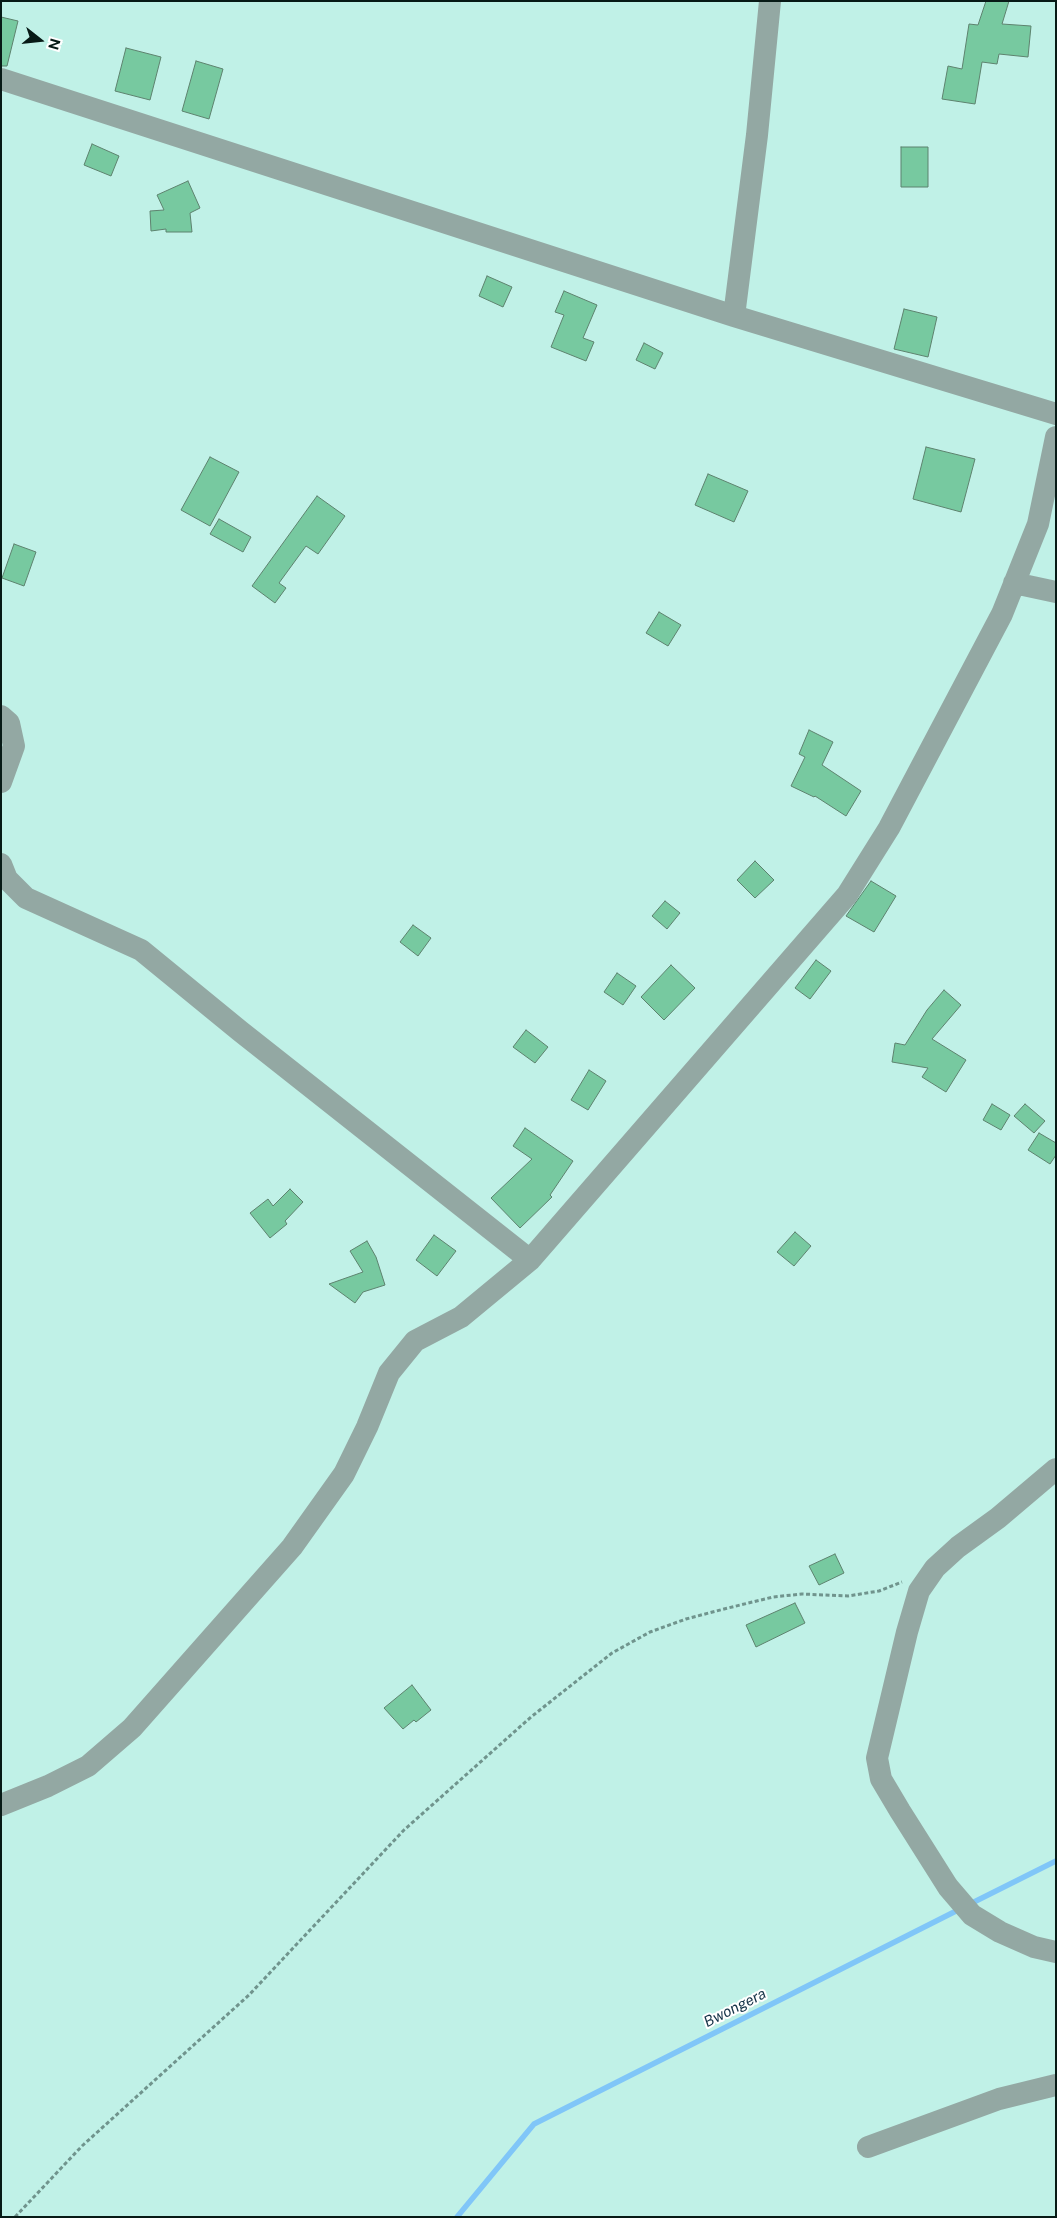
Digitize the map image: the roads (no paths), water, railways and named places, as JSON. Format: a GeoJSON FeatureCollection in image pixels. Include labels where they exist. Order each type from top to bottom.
{"type":"FeatureCollection","features":[{"type":"Feature","properties":{"kind":"street"},"geometry":{"type":"LineString","coordinates":[[734,316],[757,135],[770,1]]}},
{"type":"Feature","properties":{"kind":"street"},"geometry":{"type":"LineString","coordinates":[[1,79],[734,316],[1056,414]]}},
{"type":"Feature","properties":{"kind":"street"},"geometry":{"type":"LineString","coordinates":[[1,1804],[48,1786],[88,1766],[132,1728],[292,1547],[344,1474],[367,1427],[389,1373],[415,1340],[461,1317],[530,1260],[847,895],[889,828],[1002,614],[1038,524],[1056,437]]}},
{"type":"Feature","properties":{"kind":"street"},"geometry":{"type":"LineString","coordinates":[[1014,583],[1056,592]]}},
{"type":"Feature","properties":{"kind":"street"},"geometry":{"type":"LineString","coordinates":[[1,716],[9,723],[14,746],[1,782]]}},
{"type":"Feature","properties":{"kind":"street"},"geometry":{"type":"LineString","coordinates":[[1,864],[7,879],[26,898],[142,950],[248,1038],[530,1260]]}},
{"type":"Feature","properties":{"kind":"street"},"geometry":{"type":"LineString","coordinates":[[1056,1469],[998,1518],[958,1547],[935,1568],[919,1591],[907,1632],[877,1758],[881,1779],[900,1811],[948,1887],[972,1915],[1000,1932],[1034,1946],[1056,1952]]}},
{"type":"Feature","properties":{"kind":"street"},"geometry":{"type":"LineString","coordinates":[[868,2148],[999,2099],[1056,2085]]}},
{"type":"Feature","properties":{"kind":"waterway","name":"Bwongera"},"geometry":{"type":"LineString","coordinates":[[968,1905],[1056,1861]]}},
{"type":"Feature","properties":{"kind":"waterway","name":"Bwongera"},"geometry":{"type":"LineString","coordinates":[[457,2217],[534,2124],[960,1909]]}}]}
